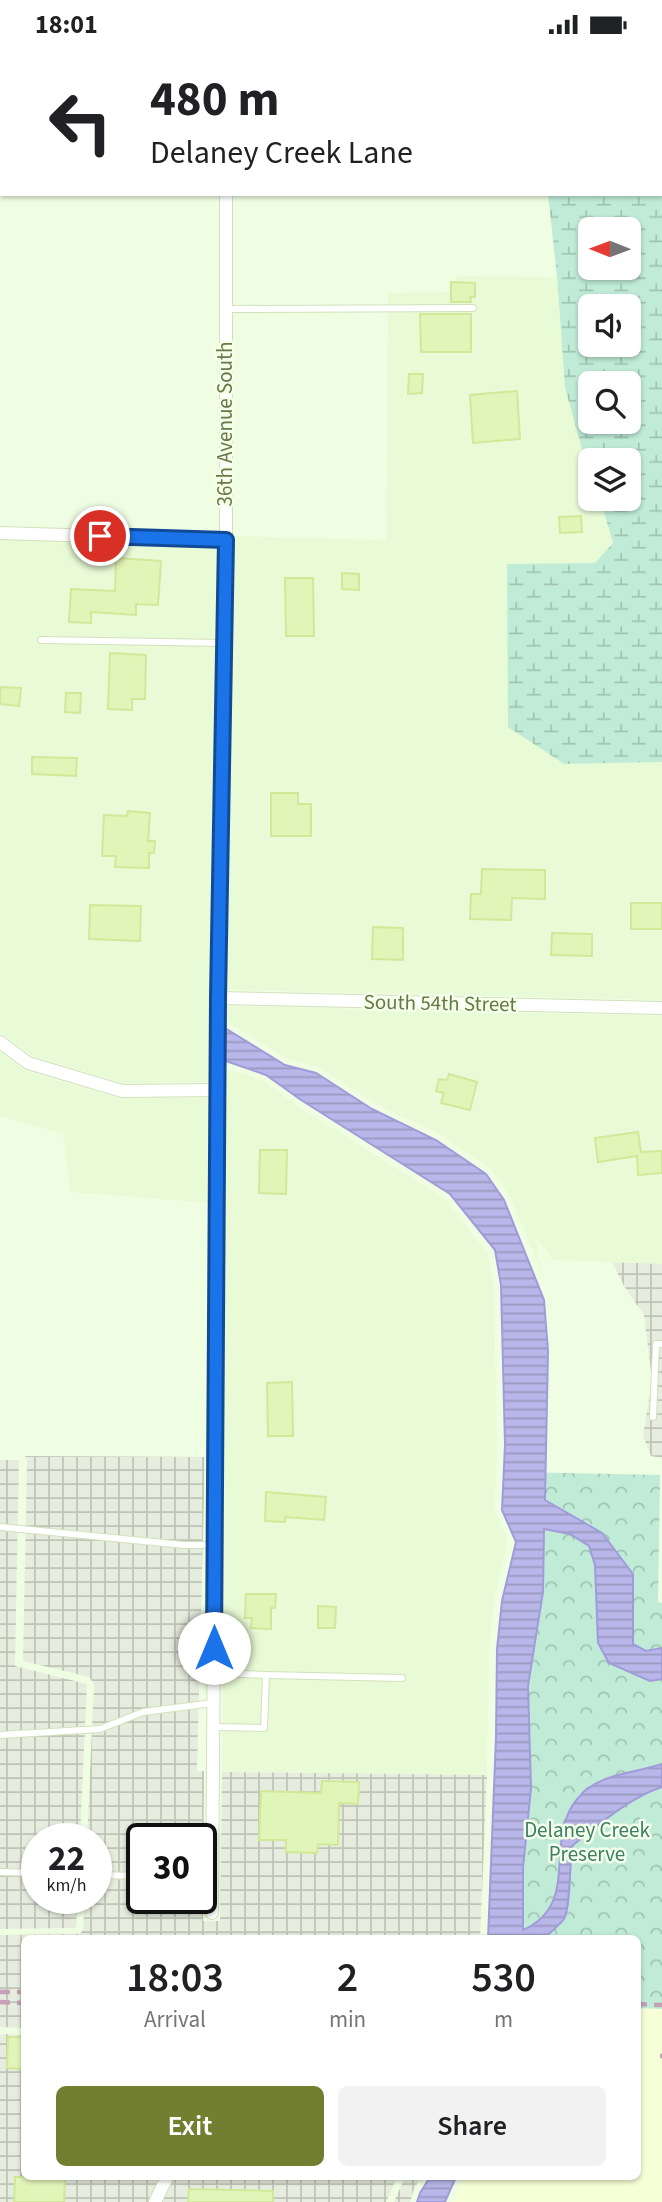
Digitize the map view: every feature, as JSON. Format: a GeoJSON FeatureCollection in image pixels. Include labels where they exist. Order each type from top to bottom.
{"type":"FeatureCollection","features":[{"type":"Feature","properties":{"kind":"street","name":"36th Avenue South"},"geometry":{"type":"LineString","coordinates":[[209,1823],[214,1673],[218,998],[226,540],[226,196]]}},
{"type":"Feature","properties":{"kind":"street"},"geometry":{"type":"LineString","coordinates":[[0,533],[226,540]]}},
{"type":"Feature","properties":{"kind":"street","name":"South 54th Street"},"geometry":{"type":"LineString","coordinates":[[218,998],[662,1008]]}},
{"type":"Feature","properties":{"kind":"street"},"geometry":{"type":"LineString","coordinates":[[0,1042],[28,1063],[122,1091],[218,1090]]}},
{"type":"Feature","properties":{"kind":"street"},"geometry":{"type":"LineString","coordinates":[[155,2202],[166,2180]]}},
{"type":"Feature","properties":{"kind":"lane"},"geometry":{"type":"LineString","coordinates":[[225,309],[473,308]]}},
{"type":"Feature","properties":{"kind":"lane"},"geometry":{"type":"LineString","coordinates":[[41,640],[224,643]]}},
{"type":"Feature","properties":{"kind":"lane"},"geometry":{"type":"LineString","coordinates":[[653,1417],[656,1344],[662,1344]]}},
{"type":"Feature","properties":{"kind":"lane"},"geometry":{"type":"LineString","coordinates":[[0,1527],[184,1545],[215,1545]]}},
{"type":"Feature","properties":{"kind":"lane"},"geometry":{"type":"LineString","coordinates":[[214,1673],[402,1678]]}},
{"type":"Feature","properties":{"kind":"lane"},"geometry":{"type":"LineString","coordinates":[[213,1727],[264,1728],[266,1675]]}},
{"type":"Feature","properties":{"kind":"lane"},"geometry":{"type":"LineString","coordinates":[[0,1735],[100,1729],[143,1712],[213,1703]]}},
{"type":"Feature","properties":{"kind":"lane"},"geometry":{"type":"LineString","coordinates":[[0,1872],[21,1873]]}},
{"type":"Feature","properties":{"kind":"shaded area"},"geometry":{"type":"Polygon","coordinates":[[[456,276],[557,277],[565,388],[583,448],[578,448],[578,511],[604,511],[613,543],[595,563],[507,565],[564,764],[662,762],[662,1000],[227,990],[234,536],[386,540],[388,293],[453,292],[456,276]]]}},
{"type":"Feature","properties":{"kind":"shaded area"},"geometry":{"type":"Polygon","coordinates":[[[0,530],[217,535],[209,1082],[123,1083],[33,1056],[0,1032],[0,530]]]}},
{"type":"Feature","properties":{"kind":"shaded area"},"geometry":{"type":"Polygon","coordinates":[[[227,1006],[662,1016],[662,1264],[553,1260],[535,1236],[542,1274],[511,1198],[491,1169],[439,1134],[376,1104],[321,1068],[288,1059],[227,1022],[227,1006]]]}},
{"type":"Feature","properties":{"kind":"shaded area"},"geometry":{"type":"Polygon","coordinates":[[[0,1052],[25,1071],[119,1098],[209,1098],[208,1203],[70,1192],[63,1134],[0,1116],[0,1052]]]}},
{"type":"Feature","properties":{"kind":"shaded area"},"geometry":{"type":"Polygon","coordinates":[[[227,1069],[262,1080],[296,1105],[445,1199],[487,1253],[494,1285],[497,1445],[495,1509],[508,1542],[494,1600],[489,1649],[487,1775],[222,1772],[227,1069]]]}},
{"type":"Feature","properties":{"kind":"shaded area"},"geometry":{"type":"Polygon","coordinates":[[[612,1262],[662,1264],[662,1458],[651,1456],[643,1436],[652,1380],[644,1315],[624,1286],[612,1262]]]}},
{"type":"Feature","properties":{"kind":"shaded area"},"geometry":{"type":"Polygon","coordinates":[[[25,1456],[205,1457],[197,1771],[204,1771],[204,1823],[126,1823],[126,1914],[203,1914],[203,1921],[220,1921],[222,1772],[487,1775],[480,1935],[21,1935],[21,2028],[0,2027],[0,1935],[80,1934],[84,1914],[112,1914],[112,1823],[88,1823],[94,1684],[89,1677],[23,1661],[25,1456]]]}},
{"type":"Feature","properties":{"kind":"shaded area"},"geometry":{"type":"Polygon","coordinates":[[[0,1460],[19,1460],[15,1666],[87,1684],[81,1823],[21,1823],[21,1914],[76,1914],[76,1928],[0,1929],[0,1460]]]}},
{"type":"Feature","properties":{"kind":"shaded area"},"geometry":{"type":"Polygon","coordinates":[[[641,2004],[662,2004],[662,2202],[453,2202],[463,2180],[641,2180],[641,2004]]]}},
{"type":"Feature","properties":{"kind":"shaded area"},"geometry":{"type":"Polygon","coordinates":[[[0,2034],[21,2035],[21,2180],[396,2180],[386,2202],[0,2202],[0,2034]]]}},
{"type":"Feature","properties":{"kind":"shaded area"},"geometry":{"type":"Polygon","coordinates":[[[404,2180],[419,2180],[410,2202],[394,2202],[404,2180]]]}},
{"type":"Feature","properties":{"kind":"green space"},"geometry":{"type":"Polygon","coordinates":[[[548,196],[662,196],[662,762],[564,764],[508,727],[507,564],[595,563],[613,543],[604,511],[641,511],[641,448],[582,448],[565,388],[548,196]]]}},
{"type":"Feature","properties":{"kind":"green space","name":"Delaney Creek Preserve"},"geometry":{"type":"Polygon","coordinates":[[[519,1472],[660,1475],[658,1602],[662,1603],[662,2009],[641,2008],[641,1935],[510,1935],[519,1472]]]}},
{"type":"Feature","properties":{"kind":"water"},"geometry":{"type":"Polygon","coordinates":[[[225,1028],[285,1065],[316,1073],[372,1109],[436,1140],[486,1174],[504,1200],[544,1300],[548,1351],[545,1500],[602,1533],[633,1574],[633,1644],[646,1651],[662,1648],[662,1679],[650,1681],[609,1663],[598,1643],[595,1565],[589,1546],[570,1534],[544,1529],[543,1592],[528,1686],[531,1788],[523,1868],[523,1930],[541,1919],[551,1904],[557,1888],[563,1833],[568,1815],[578,1798],[598,1782],[662,1764],[662,1787],[626,1805],[573,1845],[566,1913],[562,1922],[547,1935],[488,1935],[497,1649],[502,1601],[516,1542],[502,1510],[505,1445],[501,1285],[495,1250],[450,1194],[266,1075],[223,1060],[225,1028]]]}},
{"type":"Feature","properties":{"kind":"water"},"geometry":{"type":"Polygon","coordinates":[[[428,2180],[455,2180],[445,2202],[417,2202],[428,2180]]]}},
{"type":"Feature","properties":{"kind":"building"},"geometry":{"type":"Polygon","coordinates":[[[451,282],[475,283],[475,297],[470,297],[471,302],[451,302],[451,282]]]}},
{"type":"Feature","properties":{"kind":"building"},"geometry":{"type":"Polygon","coordinates":[[[420,314],[471,314],[471,352],[421,352],[420,314]]]}},
{"type":"Feature","properties":{"kind":"building"},"geometry":{"type":"Polygon","coordinates":[[[409,374],[423,374],[422,393],[408,394],[409,374]]]}},
{"type":"Feature","properties":{"kind":"building"},"geometry":{"type":"Polygon","coordinates":[[[517,391],[520,439],[473,443],[470,395],[517,391]]]}},
{"type":"Feature","properties":{"kind":"building"},"geometry":{"type":"Polygon","coordinates":[[[581,516],[582,532],[560,533],[559,517],[581,516]]]}},
{"type":"Feature","properties":{"kind":"building"},"geometry":{"type":"Polygon","coordinates":[[[116,558],[161,561],[158,605],[136,604],[136,615],[91,612],[91,623],[69,622],[71,589],[115,591],[116,558]]]}},
{"type":"Feature","properties":{"kind":"building"},"geometry":{"type":"Polygon","coordinates":[[[342,573],[359,574],[359,590],[342,589],[342,573]]]}},
{"type":"Feature","properties":{"kind":"building"},"geometry":{"type":"Polygon","coordinates":[[[285,578],[313,578],[314,636],[286,636],[285,578]]]}},
{"type":"Feature","properties":{"kind":"building"},"geometry":{"type":"Polygon","coordinates":[[[110,653],[146,655],[145,699],[132,699],[132,710],[108,709],[110,653]]]}},
{"type":"Feature","properties":{"kind":"building"},"geometry":{"type":"Polygon","coordinates":[[[0,687],[21,688],[19,706],[0,704],[0,687]]]}},
{"type":"Feature","properties":{"kind":"building"},"geometry":{"type":"Polygon","coordinates":[[[66,693],[81,693],[80,713],[65,712],[66,693]]]}},
{"type":"Feature","properties":{"kind":"building"},"geometry":{"type":"Polygon","coordinates":[[[32,757],[77,758],[76,776],[32,774],[32,757]]]}},
{"type":"Feature","properties":{"kind":"building"},"geometry":{"type":"Polygon","coordinates":[[[271,793],[298,793],[298,804],[311,804],[311,836],[271,836],[271,793]]]}},
{"type":"Feature","properties":{"kind":"building"},"geometry":{"type":"Polygon","coordinates":[[[128,811],[150,813],[148,841],[155,841],[154,853],[149,853],[149,868],[115,867],[116,856],[102,856],[104,815],[127,816],[128,811]]]}},
{"type":"Feature","properties":{"kind":"building"},"geometry":{"type":"Polygon","coordinates":[[[482,869],[545,870],[545,899],[512,898],[511,920],[470,919],[471,894],[481,894],[482,869]]]}},
{"type":"Feature","properties":{"kind":"building"},"geometry":{"type":"Polygon","coordinates":[[[631,903],[662,903],[662,929],[631,929],[631,903]]]}},
{"type":"Feature","properties":{"kind":"building"},"geometry":{"type":"Polygon","coordinates":[[[90,905],[141,906],[140,941],[89,939],[90,905]]]}},
{"type":"Feature","properties":{"kind":"building"},"geometry":{"type":"Polygon","coordinates":[[[373,927],[403,928],[403,960],[372,959],[373,927]]]}},
{"type":"Feature","properties":{"kind":"building"},"geometry":{"type":"Polygon","coordinates":[[[552,933],[592,934],[592,956],[551,955],[552,933]]]}},
{"type":"Feature","properties":{"kind":"building"},"geometry":{"type":"Polygon","coordinates":[[[449,1074],[477,1082],[470,1110],[441,1103],[444,1093],[436,1091],[439,1079],[447,1080],[449,1074]]]}},
{"type":"Feature","properties":{"kind":"building"},"geometry":{"type":"Polygon","coordinates":[[[638,1132],[641,1152],[662,1151],[662,1173],[638,1175],[637,1156],[598,1162],[595,1138],[638,1132]]]}},
{"type":"Feature","properties":{"kind":"building"},"geometry":{"type":"Polygon","coordinates":[[[260,1150],[287,1150],[286,1194],[259,1193],[260,1150]]]}},
{"type":"Feature","properties":{"kind":"building"},"geometry":{"type":"Polygon","coordinates":[[[292,1382],[293,1436],[268,1436],[267,1383],[292,1382]]]}},
{"type":"Feature","properties":{"kind":"building"},"geometry":{"type":"Polygon","coordinates":[[[266,1492],[326,1497],[324,1520],[285,1517],[285,1522],[265,1521],[266,1492]]]}},
{"type":"Feature","properties":{"kind":"building"},"geometry":{"type":"Polygon","coordinates":[[[246,1594],[276,1594],[275,1608],[271,1608],[271,1629],[251,1628],[252,1618],[245,1618],[246,1594]]]}},
{"type":"Feature","properties":{"kind":"building"},"geometry":{"type":"Polygon","coordinates":[[[318,1606],[336,1607],[335,1628],[318,1628],[318,1606]]]}},
{"type":"Feature","properties":{"kind":"building"},"geometry":{"type":"Polygon","coordinates":[[[322,1781],[359,1782],[358,1804],[339,1803],[338,1845],[318,1844],[317,1853],[286,1852],[286,1840],[259,1840],[261,1791],[321,1793],[322,1781]]]}},
{"type":"Feature","properties":{"kind":"building"},"geometry":{"type":"Polygon","coordinates":[[[8,2037],[21,2037],[21,2069],[7,2068],[8,2037]]]}},
{"type":"Feature","properties":{"kind":"building"},"geometry":{"type":"Polygon","coordinates":[[[15,2177],[21,2177],[21,2180],[65,2180],[64,2202],[14,2202],[15,2177]]]}},
{"type":"Feature","properties":{"kind":"building"},"geometry":{"type":"Polygon","coordinates":[[[189,2189],[273,2191],[273,2202],[188,2202],[189,2189]]]}},
{"type":"Feature","properties":{"kind":"railway"},"geometry":{"type":"LineString","coordinates":[[0,1992],[21,1992]]}},
{"type":"Feature","properties":{"kind":"railway"},"geometry":{"type":"LineString","coordinates":[[0,2002],[21,2003]]}},
{"type":"Feature","properties":{"kind":"railway"},"geometry":{"type":"LineString","coordinates":[[641,2004],[662,2005]]}},
{"type":"Feature","properties":{"kind":"route"},"geometry":{"type":"LineString","coordinates":[[100,536],[226,540],[218,998],[214,1648]]}}]}
